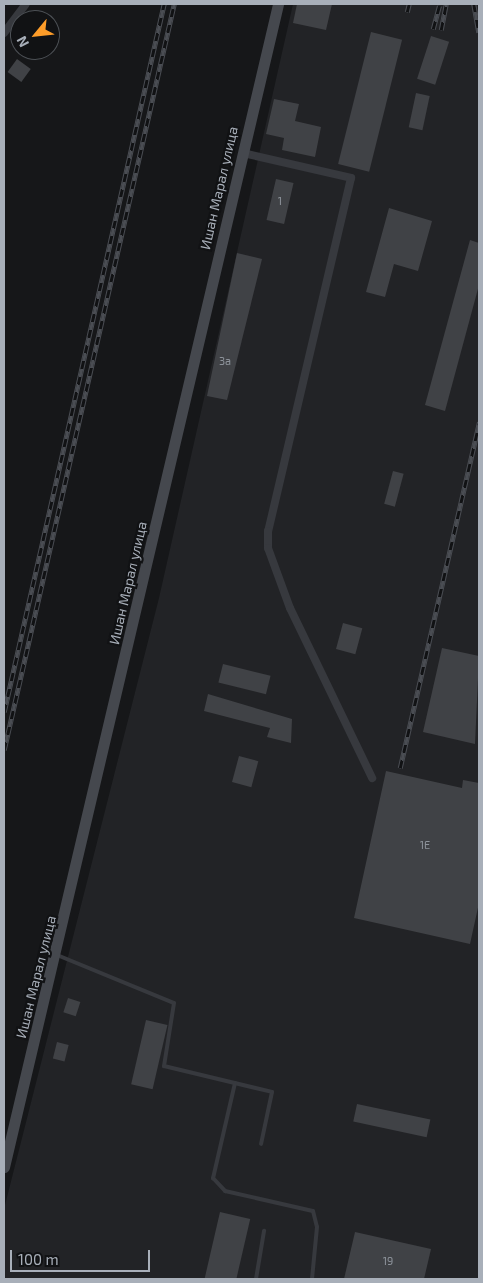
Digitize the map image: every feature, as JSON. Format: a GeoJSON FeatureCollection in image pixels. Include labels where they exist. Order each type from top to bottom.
{"type":"FeatureCollection","features":[{"type":"Feature","properties":{"kind":"main road","name":"Ишан Марал улица"},"geometry":{"type":"LineString","coordinates":[[4,1167],[57,955],[278,4]]}},
{"type":"Feature","properties":{"kind":"street"},"geometry":{"type":"LineString","coordinates":[[4,33],[26,4]]}},
{"type":"Feature","properties":{"kind":"street"},"geometry":{"type":"LineString","coordinates":[[243,153],[351,178],[268,531],[268,548],[290,608],[372,778]]}},
{"type":"Feature","properties":{"kind":"lane"},"geometry":{"type":"LineString","coordinates":[[57,955],[174,1003],[164,1066],[272,1092],[261,1144]]}},
{"type":"Feature","properties":{"kind":"lane"},"geometry":{"type":"LineString","coordinates":[[235,1083],[213,1178],[225,1191],[313,1211],[317,1227],[312,1279]]}},
{"type":"Feature","properties":{"kind":"lane"},"geometry":{"type":"LineString","coordinates":[[256,1279],[264,1231]]}},
{"type":"Feature","properties":{"kind":"shaded area"},"geometry":{"type":"Polygon","coordinates":[[[293,4],[479,4],[479,1279],[4,1279],[4,1209],[159,598],[293,4]]]}},
{"type":"Feature","properties":{"kind":"building"},"geometry":{"type":"Polygon","coordinates":[[[297,4],[332,4],[326,30],[293,23],[297,4]]]}},
{"type":"Feature","properties":{"kind":"building"},"geometry":{"type":"Polygon","coordinates":[[[371,32],[402,40],[369,172],[338,164],[371,32]]]}},
{"type":"Feature","properties":{"kind":"building"},"geometry":{"type":"Polygon","coordinates":[[[431,36],[449,42],[435,85],[417,79],[431,36]]]}},
{"type":"Feature","properties":{"kind":"building"},"geometry":{"type":"Polygon","coordinates":[[[16,60],[31,69],[21,82],[8,72],[16,60]]]}},
{"type":"Feature","properties":{"kind":"building"},"geometry":{"type":"Polygon","coordinates":[[[416,93],[430,96],[422,130],[409,127],[416,93]]]}},
{"type":"Feature","properties":{"kind":"building"},"geometry":{"type":"Polygon","coordinates":[[[274,99],[299,104],[295,121],[321,127],[315,157],[282,150],[284,138],[266,134],[274,99]]]}},
{"type":"Feature","properties":{"kind":"building"},"geometry":{"type":"Polygon","coordinates":[[[276,179],[294,183],[284,224],[267,220],[276,179]]]}},
{"type":"Feature","properties":{"kind":"building"},"geometry":{"type":"Polygon","coordinates":[[[389,208],[432,221],[418,271],[394,264],[385,297],[366,292],[389,208]]]}},
{"type":"Feature","properties":{"kind":"building"},"geometry":{"type":"Polygon","coordinates":[[[470,240],[479,243],[479,285],[445,411],[425,405],[470,240]]]}},
{"type":"Feature","properties":{"kind":"building"},"geometry":{"type":"Polygon","coordinates":[[[237,253],[262,259],[227,400],[207,396],[237,253]]]}},
{"type":"Feature","properties":{"kind":"building"},"geometry":{"type":"Polygon","coordinates":[[[393,471],[404,474],[395,507],[384,504],[393,471]]]}},
{"type":"Feature","properties":{"kind":"building"},"geometry":{"type":"Polygon","coordinates":[[[343,623],[362,628],[355,654],[336,649],[343,623]]]}},
{"type":"Feature","properties":{"kind":"building"},"geometry":{"type":"Polygon","coordinates":[[[442,648],[479,656],[475,744],[423,732],[442,648]]]}},
{"type":"Feature","properties":{"kind":"building"},"geometry":{"type":"Polygon","coordinates":[[[223,664],[271,676],[266,694],[218,682],[223,664]]]}},
{"type":"Feature","properties":{"kind":"building"},"geometry":{"type":"Polygon","coordinates":[[[208,694],[292,719],[291,743],[267,737],[270,728],[204,711],[208,694]]]}},
{"type":"Feature","properties":{"kind":"building"},"geometry":{"type":"Polygon","coordinates":[[[239,756],[258,761],[251,787],[232,782],[239,756]]]}},
{"type":"Feature","properties":{"kind":"building"},"geometry":{"type":"Polygon","coordinates":[[[386,771],[462,788],[463,780],[479,783],[479,903],[470,944],[354,918],[386,771]]]}},
{"type":"Feature","properties":{"kind":"building"},"geometry":{"type":"Polygon","coordinates":[[[68,998],[80,1002],[76,1016],[63,1012],[68,998]]]}},
{"type":"Feature","properties":{"kind":"building"},"geometry":{"type":"Polygon","coordinates":[[[146,1020],[167,1025],[153,1089],[131,1084],[146,1020]]]}},
{"type":"Feature","properties":{"kind":"building"},"geometry":{"type":"Polygon","coordinates":[[[57,1042],[69,1045],[65,1061],[53,1058],[57,1042]]]}},
{"type":"Feature","properties":{"kind":"building"},"geometry":{"type":"Polygon","coordinates":[[[357,1104],[430,1120],[427,1137],[353,1122],[357,1104]]]}},
{"type":"Feature","properties":{"kind":"building"},"geometry":{"type":"Polygon","coordinates":[[[220,1212],[250,1219],[236,1279],[205,1279],[220,1212]]]}},
{"type":"Feature","properties":{"kind":"building"},"geometry":{"type":"Polygon","coordinates":[[[355,1232],[431,1249],[424,1279],[344,1279],[355,1232]]]}},
{"type":"Feature","properties":{"kind":"railway"},"geometry":{"type":"LineString","coordinates":[[4,712],[164,4]]}},
{"type":"Feature","properties":{"kind":"railway"},"geometry":{"type":"LineString","coordinates":[[4,750],[174,4]]}},
{"type":"Feature","properties":{"kind":"railway"},"geometry":{"type":"LineString","coordinates":[[407,12],[409,4]]}},
{"type":"Feature","properties":{"kind":"railway"},"geometry":{"type":"LineString","coordinates":[[441,30],[446,4]]}},
{"type":"Feature","properties":{"kind":"railway"},"geometry":{"type":"LineString","coordinates":[[474,4],[479,33]]}},
{"type":"Feature","properties":{"kind":"railway"},"geometry":{"type":"LineString","coordinates":[[433,29],[439,6]]}},
{"type":"Feature","properties":{"kind":"railway"},"geometry":{"type":"LineString","coordinates":[[400,768],[479,422]]}}]}
